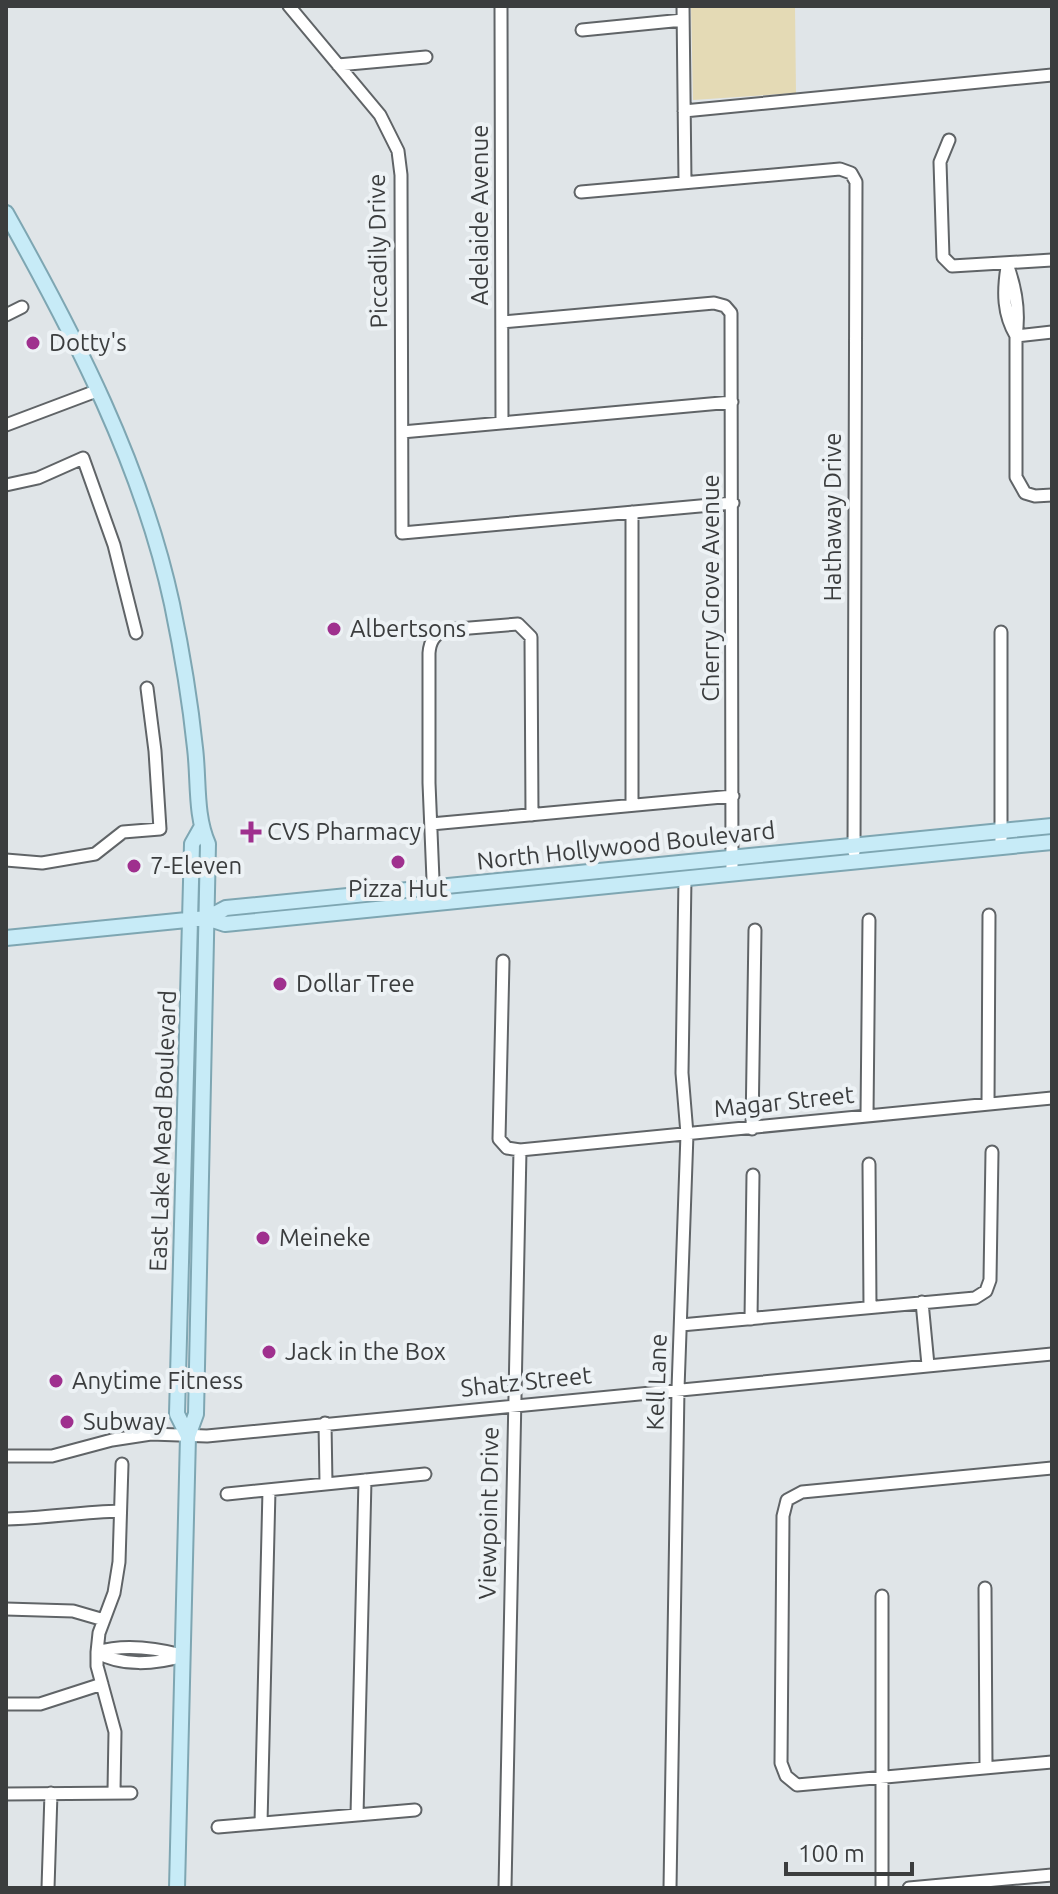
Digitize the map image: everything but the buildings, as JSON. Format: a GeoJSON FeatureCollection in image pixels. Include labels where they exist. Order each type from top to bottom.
{"type":"FeatureCollection","features":[{"type":"Feature","properties":{"kind":"main road","name":"East Lake Mead Boulevard"},"geometry":{"type":"LineString","coordinates":[[6,213],[99,390],[148,515],[171,601],[190,705],[201,828],[208,844],[196,1414],[188,1436],[177,1888]]}},
{"type":"Feature","properties":{"kind":"main road","name":"North Hollywood Boulevard"},"geometry":{"type":"LineString","coordinates":[[207,918],[225,924],[854,861],[1001,839],[1052,826]]}},
{"type":"Feature","properties":{"kind":"main road","name":"East Lake Mead Boulevard"},"geometry":{"type":"LineString","coordinates":[[188,1436],[177,1414],[192,844],[201,828]]}},
{"type":"Feature","properties":{"kind":"main road","name":"North Hollywood Boulevard"},"geometry":{"type":"LineString","coordinates":[[6,938],[207,918],[226,908],[732,857],[854,846],[1001,839],[1052,842]]}},
{"type":"Feature","properties":{"kind":"main road"},"geometry":{"type":"LineString","coordinates":[[332,898],[333,914]]}},
{"type":"Feature","properties":{"kind":"main road"},"geometry":{"type":"LineString","coordinates":[[186,1077],[195,1093],[195,1140],[202,1149]]}},
{"type":"Feature","properties":{"kind":"main road"},"geometry":{"type":"LineString","coordinates":[[183,1200],[190,1207],[193,1234],[200,1238]]}},
{"type":"Feature","properties":{"kind":"street","name":"Piccadily Drive"},"geometry":{"type":"LineString","coordinates":[[289,6],[380,115],[398,151],[401,175],[402,533],[632,512]]}},
{"type":"Feature","properties":{"kind":"street","name":"Adelaide Avenue"},"geometry":{"type":"LineString","coordinates":[[501,6],[502,423]]}},
{"type":"Feature","properties":{"kind":"street"},"geometry":{"type":"LineString","coordinates":[[581,192],[685,182],[683,6]]}},
{"type":"Feature","properties":{"kind":"street"},"geometry":{"type":"LineString","coordinates":[[582,30],[683,20]]}},
{"type":"Feature","properties":{"kind":"street"},"geometry":{"type":"LineString","coordinates":[[338,65],[426,57]]}},
{"type":"Feature","properties":{"kind":"street"},"geometry":{"type":"LineString","coordinates":[[684,111],[1052,75]]}},
{"type":"Feature","properties":{"kind":"street"},"geometry":{"type":"LineString","coordinates":[[949,140],[940,162],[943,257],[952,266],[1052,260]]}},
{"type":"Feature","properties":{"kind":"street","name":"Hathaway Drive"},"geometry":{"type":"LineString","coordinates":[[685,182],[840,169],[851,173],[856,182],[854,861]]}},
{"type":"Feature","properties":{"kind":"street"},"geometry":{"type":"LineString","coordinates":[[1007,264],[1015,286],[1019,319],[1016,336],[1016,477],[1025,493],[1052,495]]}},
{"type":"Feature","properties":{"kind":"street","name":"Cherry Grove Avenue"},"geometry":{"type":"LineString","coordinates":[[502,322],[714,303],[725,306],[731,313],[732,873]]}},
{"type":"Feature","properties":{"kind":"street"},"geometry":{"type":"LineString","coordinates":[[7,313],[22,307]]}},
{"type":"Feature","properties":{"kind":"street"},"geometry":{"type":"LineString","coordinates":[[1016,336],[1052,332]]}},
{"type":"Feature","properties":{"kind":"street"},"geometry":{"type":"LineString","coordinates":[[6,425],[99,390]]}},
{"type":"Feature","properties":{"kind":"street"},"geometry":{"type":"LineString","coordinates":[[402,432],[732,402]]}},
{"type":"Feature","properties":{"kind":"street"},"geometry":{"type":"LineString","coordinates":[[6,485],[38,478],[83,458],[114,545],[136,633]]}},
{"type":"Feature","properties":{"kind":"street"},"geometry":{"type":"LineString","coordinates":[[632,805],[632,512],[733,503]]}},
{"type":"Feature","properties":{"kind":"street"},"geometry":{"type":"LineString","coordinates":[[434,904],[429,653],[430,642],[436,634],[445,630],[518,624],[531,637],[532,815]]}},
{"type":"Feature","properties":{"kind":"street"},"geometry":{"type":"LineString","coordinates":[[1001,632],[1001,839]]}},
{"type":"Feature","properties":{"kind":"street"},"geometry":{"type":"LineString","coordinates":[[6,860],[42,863],[95,854],[123,832],[160,829],[147,688]]}},
{"type":"Feature","properties":{"kind":"street"},"geometry":{"type":"LineString","coordinates":[[431,824],[733,796]]}},
{"type":"Feature","properties":{"kind":"street","name":"Kell Lane"},"geometry":{"type":"LineString","coordinates":[[670,1888],[678,1389],[687,1134],[682,1073],[685,878]]}},
{"type":"Feature","properties":{"kind":"street"},"geometry":{"type":"LineString","coordinates":[[988,1104],[989,915]]}},
{"type":"Feature","properties":{"kind":"street"},"geometry":{"type":"LineString","coordinates":[[867,1116],[869,920]]}},
{"type":"Feature","properties":{"kind":"street"},"geometry":{"type":"LineString","coordinates":[[752,1129],[755,930]]}},
{"type":"Feature","properties":{"kind":"street"},"geometry":{"type":"LineString","coordinates":[[503,961],[499,1139],[507,1148],[520,1150]]}},
{"type":"Feature","properties":{"kind":"street","name":"Magar Street"},"geometry":{"type":"LineString","coordinates":[[520,1150],[1052,1098]]}},
{"type":"Feature","properties":{"kind":"street","name":"Viewpoint Drive"},"geometry":{"type":"LineString","coordinates":[[505,1888],[520,1150]]}},
{"type":"Feature","properties":{"kind":"street"},"geometry":{"type":"LineString","coordinates":[[681,1325],[975,1298],[986,1291],[990,1280],[992,1152]]}},
{"type":"Feature","properties":{"kind":"street"},"geometry":{"type":"LineString","coordinates":[[869,1164],[870,1307]]}},
{"type":"Feature","properties":{"kind":"street"},"geometry":{"type":"LineString","coordinates":[[751,1319],[753,1175]]}},
{"type":"Feature","properties":{"kind":"street"},"geometry":{"type":"LineString","coordinates":[[922,1302],[928,1365]]}},
{"type":"Feature","properties":{"kind":"street","name":"Shatz Street"},"geometry":{"type":"LineString","coordinates":[[6,1456],[52,1456],[112,1440],[151,1434],[188,1436],[1052,1354]]}},
{"type":"Feature","properties":{"kind":"street"},"geometry":{"type":"LineString","coordinates":[[325,1423],[326,1484]]}},
{"type":"Feature","properties":{"kind":"street"},"geometry":{"type":"LineString","coordinates":[[114,1791],[115,1732],[97,1652],[114,1593],[119,1562],[122,1464]]}},
{"type":"Feature","properties":{"kind":"street"},"geometry":{"type":"LineString","coordinates":[[1052,1468],[802,1492],[787,1500],[783,1516],[781,1763],[786,1776],[797,1785],[1052,1762]]}},
{"type":"Feature","properties":{"kind":"street"},"geometry":{"type":"LineString","coordinates":[[227,1494],[425,1474]]}},
{"type":"Feature","properties":{"kind":"street"},"geometry":{"type":"LineString","coordinates":[[357,1815],[365,1480]]}},
{"type":"Feature","properties":{"kind":"street"},"geometry":{"type":"LineString","coordinates":[[261,1823],[269,1490]]}},
{"type":"Feature","properties":{"kind":"street"},"geometry":{"type":"LineString","coordinates":[[7,1519],[120,1511]]}},
{"type":"Feature","properties":{"kind":"street"},"geometry":{"type":"LineString","coordinates":[[985,1588],[986,1768]]}},
{"type":"Feature","properties":{"kind":"street"},"geometry":{"type":"LineString","coordinates":[[882,1596],[882,1888]]}},
{"type":"Feature","properties":{"kind":"street"},"geometry":{"type":"LineString","coordinates":[[6,1609],[73,1611],[104,1620]]}},
{"type":"Feature","properties":{"kind":"street"},"geometry":{"type":"LineString","coordinates":[[97,1652],[112,1647],[161,1650],[183,1656]]}},
{"type":"Feature","properties":{"kind":"street"},"geometry":{"type":"LineString","coordinates":[[6,1704],[40,1704],[102,1684]]}},
{"type":"Feature","properties":{"kind":"street"},"geometry":{"type":"LineString","coordinates":[[48,1888],[51,1793]]}},
{"type":"Feature","properties":{"kind":"street"},"geometry":{"type":"LineString","coordinates":[[6,1794],[131,1793]]}},
{"type":"Feature","properties":{"kind":"street"},"geometry":{"type":"LineString","coordinates":[[218,1827],[415,1810]]}},
{"type":"Feature","properties":{"kind":"street"},"geometry":{"type":"LineString","coordinates":[[909,1888],[1049,1879]]}},
{"type":"Feature","properties":{"kind":"sand"},"geometry":{"type":"Polygon","coordinates":[[[691,6],[795,6],[796,93],[693,100],[691,6]]]}},
{"type":"Feature","properties":{"kind":"place","name":"Dotty's"},"geometry":{"type":"Point","coordinates":[33,343]}},
{"type":"Feature","properties":{"kind":"place","name":"Albertsons"},"geometry":{"type":"Point","coordinates":[334,629]}},
{"type":"Feature","properties":{"kind":"place","name":"CVS Pharmacy"},"geometry":{"type":"Point","coordinates":[251,832]}},
{"type":"Feature","properties":{"kind":"place","name":"Pizza Hut"},"geometry":{"type":"Point","coordinates":[398,862]}},
{"type":"Feature","properties":{"kind":"place","name":"7-Eleven"},"geometry":{"type":"Point","coordinates":[134,866]}},
{"type":"Feature","properties":{"kind":"place","name":"Dollar Tree"},"geometry":{"type":"Point","coordinates":[280,984]}},
{"type":"Feature","properties":{"kind":"place","name":"Meineke"},"geometry":{"type":"Point","coordinates":[263,1238]}},
{"type":"Feature","properties":{"kind":"place","name":"Jack in the Box"},"geometry":{"type":"Point","coordinates":[269,1352]}},
{"type":"Feature","properties":{"kind":"place","name":"Anytime Fitness"},"geometry":{"type":"Point","coordinates":[56,1381]}},
{"type":"Feature","properties":{"kind":"place","name":"Subway"},"geometry":{"type":"Point","coordinates":[67,1422]}}]}
